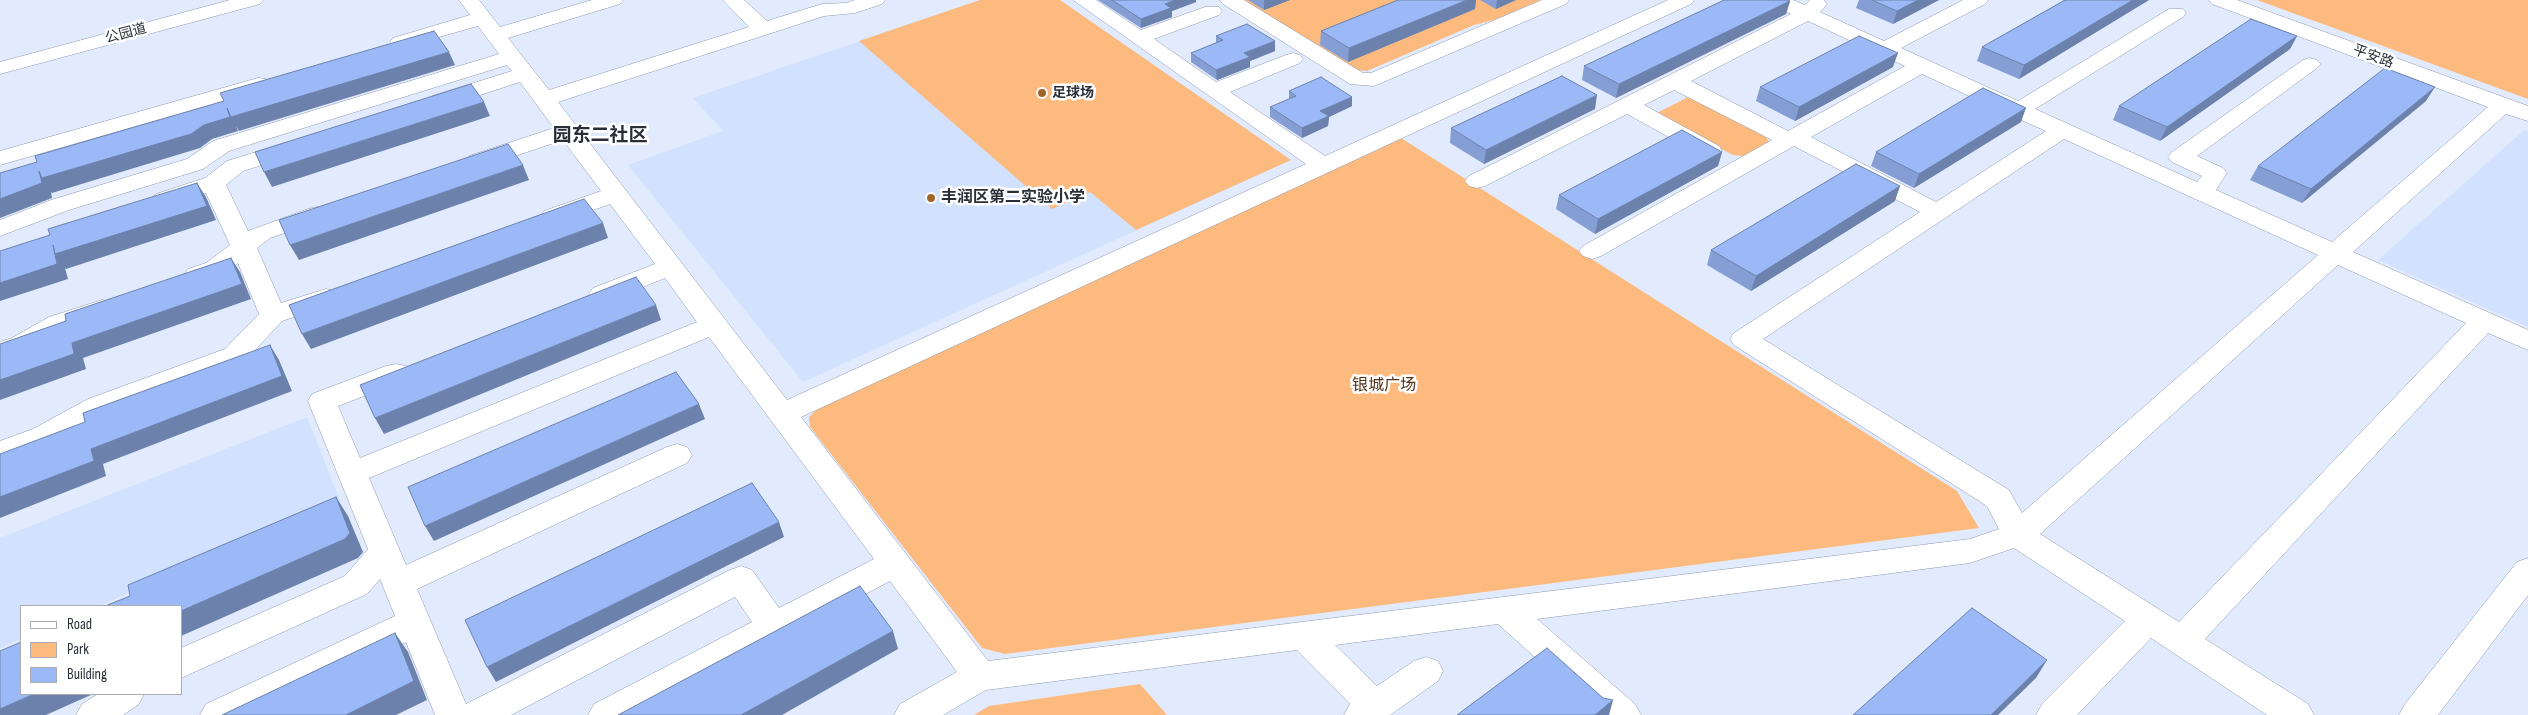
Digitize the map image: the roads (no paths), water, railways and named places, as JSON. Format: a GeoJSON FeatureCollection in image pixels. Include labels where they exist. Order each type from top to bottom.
{"type":"FeatureCollection","features":[{"type":"Feature","properties":{"kind":"street","name":"公园道"},"geometry":{"type":"LineString","coordinates":[[0,68],[253,0]]}},
{"type":"Feature","properties":{"kind":"street"},"geometry":{"type":"LineString","coordinates":[[378,48],[482,18],[613,0]]}},
{"type":"Feature","properties":{"kind":"street"},"geometry":{"type":"LineString","coordinates":[[733,0],[764,29]]}},
{"type":"Feature","properties":{"kind":"street"},"geometry":{"type":"LineString","coordinates":[[544,99],[822,10],[848,9],[875,0]]}},
{"type":"Feature","properties":{"kind":"street"},"geometry":{"type":"LineString","coordinates":[[1083,0],[1324,166]]}},
{"type":"Feature","properties":{"kind":"street"},"geometry":{"type":"LineString","coordinates":[[1230,0],[1358,79],[1374,80],[1559,0]]}},
{"type":"Feature","properties":{"kind":"street"},"geometry":{"type":"LineString","coordinates":[[782,414],[1684,0]]}},
{"type":"Feature","properties":{"kind":"street"},"geometry":{"type":"LineString","coordinates":[[1777,0],[1812,7],[1884,49],[1920,66],[2528,341]]}},
{"type":"Feature","properties":{"kind":"street"},"geometry":{"type":"LineString","coordinates":[[1884,49],[1978,0]]}},
{"type":"Feature","properties":{"kind":"street","name":"平安路"},"geometry":{"type":"LineString","coordinates":[[2219,0],[2528,114]]}},
{"type":"Feature","properties":{"kind":"street"},"geometry":{"type":"LineString","coordinates":[[1477,181],[1674,81],[1812,7]]}},
{"type":"Feature","properties":{"kind":"street"},"geometry":{"type":"LineString","coordinates":[[1139,38],[1212,11]]}},
{"type":"Feature","properties":{"kind":"street"},"geometry":{"type":"LineString","coordinates":[[2018,110],[2176,13]]}},
{"type":"Feature","properties":{"kind":"street"},"geometry":{"type":"LineString","coordinates":[[482,18],[980,676]]}},
{"type":"Feature","properties":{"kind":"street"},"geometry":{"type":"LineString","coordinates":[[1214,90],[1292,58]]}},
{"type":"Feature","properties":{"kind":"street"},"geometry":{"type":"LineString","coordinates":[[2202,193],[2216,173],[2180,157],[2310,64]]}},
{"type":"Feature","properties":{"kind":"street"},"geometry":{"type":"LineString","coordinates":[[356,127],[518,65]]}},
{"type":"Feature","properties":{"kind":"street"},"geometry":{"type":"LineString","coordinates":[[0,229],[60,205],[195,164],[221,146],[518,65]]}},
{"type":"Feature","properties":{"kind":"street"},"geometry":{"type":"LineString","coordinates":[[1592,250],[1920,66]]}},
{"type":"Feature","properties":{"kind":"street"},"geometry":{"type":"LineString","coordinates":[[0,158],[274,79]]}},
{"type":"Feature","properties":{"kind":"street"},"geometry":{"type":"LineString","coordinates":[[1674,81],[1937,212]]}},
{"type":"Feature","properties":{"kind":"street"},"geometry":{"type":"LineString","coordinates":[[1592,96],[1622,108],[1741,167]]}},
{"type":"Feature","properties":{"kind":"street"},"geometry":{"type":"LineString","coordinates":[[912,715],[980,676],[1970,551],[2018,535],[2503,105]]}},
{"type":"Feature","properties":{"kind":"street"},"geometry":{"type":"LineString","coordinates":[[2062,130],[1744,339],[1998,498],[2018,535],[2296,715]]}},
{"type":"Feature","properties":{"kind":"street"},"geometry":{"type":"LineString","coordinates":[[456,168],[568,131]]}},
{"type":"Feature","properties":{"kind":"street"},"geometry":{"type":"LineString","coordinates":[[147,204],[213,183],[235,166],[310,142]]}},
{"type":"Feature","properties":{"kind":"street"},"geometry":{"type":"LineString","coordinates":[[195,164],[235,166]]}},
{"type":"Feature","properties":{"kind":"street"},"geometry":{"type":"LineString","coordinates":[[213,183],[274,316]]}},
{"type":"Feature","properties":{"kind":"street"},"geometry":{"type":"LineString","coordinates":[[532,224],[615,194]]}},
{"type":"Feature","properties":{"kind":"street"},"geometry":{"type":"LineString","coordinates":[[178,282],[215,269],[261,233],[335,208]]}},
{"type":"Feature","properties":{"kind":"street"},"geometry":{"type":"LineString","coordinates":[[579,303],[671,267]]}},
{"type":"Feature","properties":{"kind":"street"},"geometry":{"type":"LineString","coordinates":[[0,452],[43,436],[98,406],[235,355],[274,316],[347,289]]}},
{"type":"Feature","properties":{"kind":"street"},"geometry":{"type":"LineString","coordinates":[[0,351],[22,344],[58,323],[122,301]]}},
{"type":"Feature","properties":{"kind":"street"},"geometry":{"type":"LineString","coordinates":[[2182,641],[2484,321]]}},
{"type":"Feature","properties":{"kind":"street"},"geometry":{"type":"LineString","coordinates":[[352,473],[714,325]]}},
{"type":"Feature","properties":{"kind":"street"},"geometry":{"type":"LineString","coordinates":[[423,362],[322,401],[415,622],[444,709]]}},
{"type":"Feature","properties":{"kind":"street"},"geometry":{"type":"LineString","coordinates":[[398,583],[678,454]]}},
{"type":"Feature","properties":{"kind":"street"},"geometry":{"type":"LineString","coordinates":[[182,664],[356,585],[385,551]]}},
{"type":"Feature","properties":{"kind":"street"},"geometry":{"type":"LineString","coordinates":[[606,715],[895,563]]}},
{"type":"Feature","properties":{"kind":"street"},"geometry":{"type":"LineString","coordinates":[[2417,715],[2528,571]]}},
{"type":"Feature","properties":{"kind":"street"},"geometry":{"type":"LineString","coordinates":[[478,715],[741,579],[773,627]]}},
{"type":"Feature","properties":{"kind":"street"},"geometry":{"type":"LineString","coordinates":[[1506,611],[1623,715]]}},
{"type":"Feature","properties":{"kind":"street"},"geometry":{"type":"LineString","coordinates":[[2054,715],[2148,619]]}},
{"type":"Feature","properties":{"kind":"street"},"geometry":{"type":"LineString","coordinates":[[218,715],[415,622]]}},
{"type":"Feature","properties":{"kind":"street"},"geometry":{"type":"LineString","coordinates":[[1304,635],[1369,711],[1426,671]]}},
{"type":"Feature","properties":{"kind":"street"},"geometry":{"type":"LineString","coordinates":[[94,715],[124,695]]}},
{"type":"Feature","properties":{"kind":"place","name":"足球场"},"geometry":{"type":"Point","coordinates":[1042,93]}},
{"type":"Feature","properties":{"kind":"place","name":"丰润区第二实验小学"},"geometry":{"type":"Point","coordinates":[931,198]}},
{"type":"Feature","properties":{"kind":"district","name":"园东二社区"},"geometry":{"type":"Point","coordinates":[600,136]}},
{"type":"Feature","properties":{"kind":"park label","name":"银城广场"},"geometry":{"type":"Point","coordinates":[1384,386]}}]}
